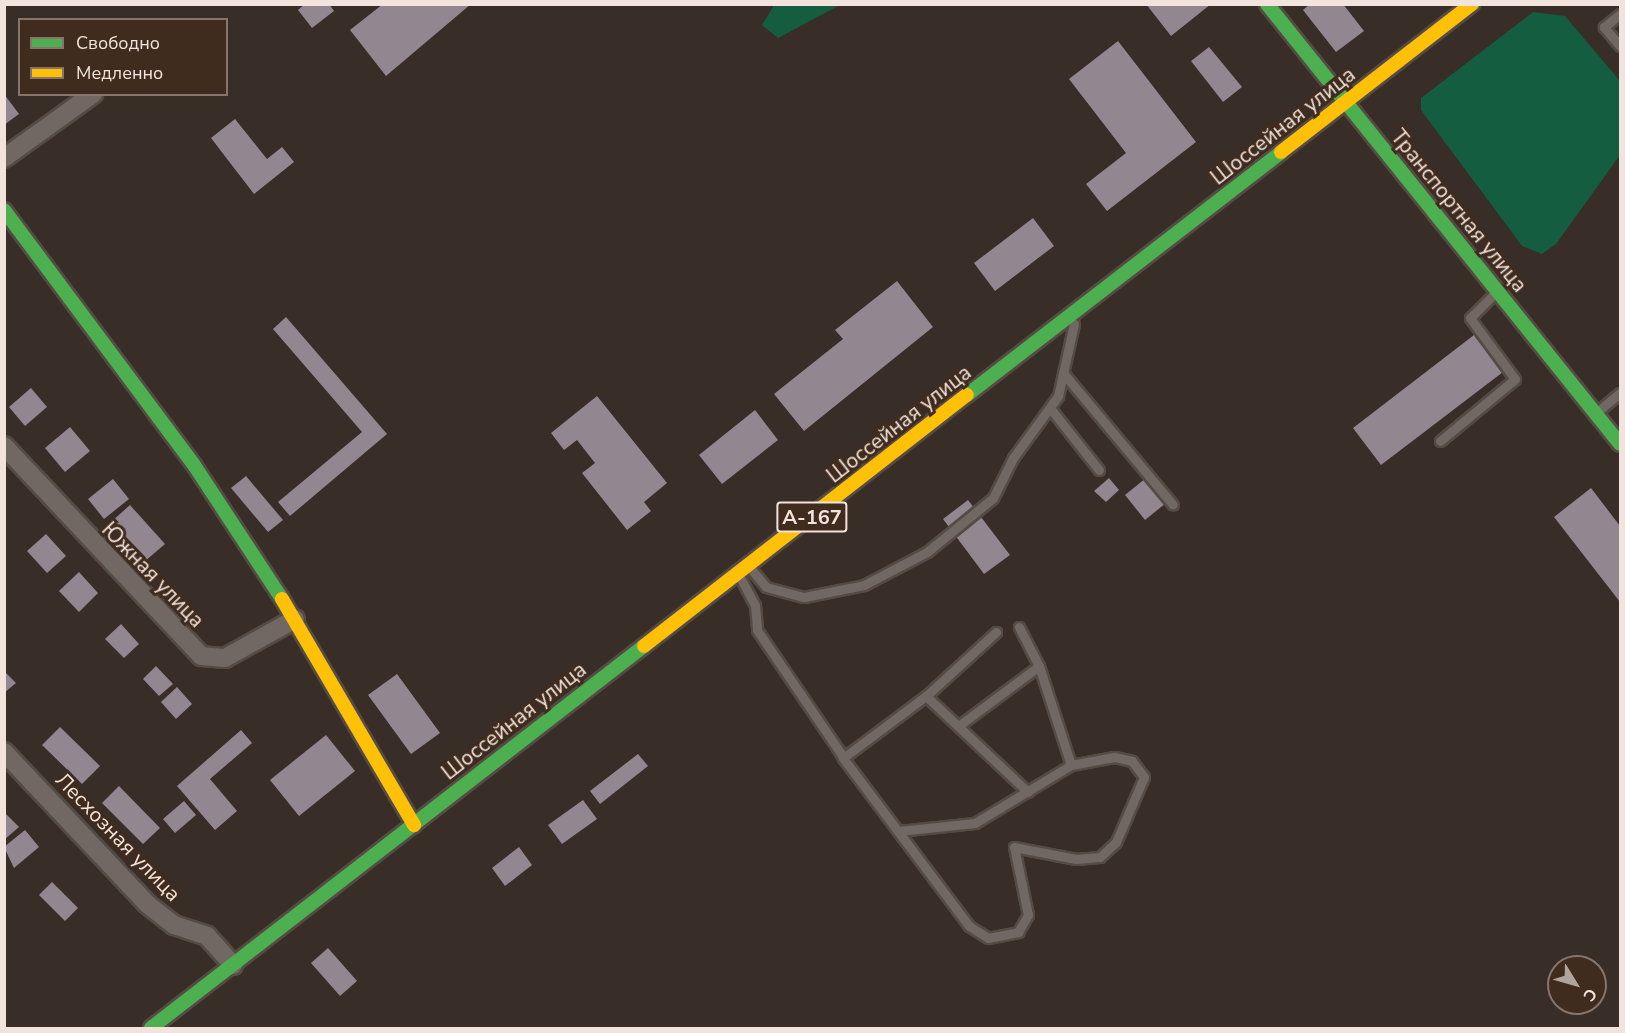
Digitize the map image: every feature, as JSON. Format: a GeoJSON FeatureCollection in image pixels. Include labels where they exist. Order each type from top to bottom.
{"type":"FeatureCollection","features":[{"type":"Feature","properties":{"kind":"main road","name":"Транспортная улица"},"geometry":{"type":"LineString","coordinates":[[1267,4],[1620,444]]}},
{"type":"Feature","properties":{"kind":"main road","name":"Шоссейная улица"},"geometry":{"type":"LineString","coordinates":[[151,1029],[1472,4]]}},
{"type":"Feature","properties":{"kind":"main road"},"geometry":{"type":"LineString","coordinates":[[4,210],[194,465],[295,619],[414,825]]}},
{"type":"Feature","properties":{"kind":"street"},"geometry":{"type":"LineString","coordinates":[[4,158],[90,96]]}},
{"type":"Feature","properties":{"kind":"street","name":"Южная улица"},"geometry":{"type":"LineString","coordinates":[[4,446],[201,656],[225,658],[295,619]]}},
{"type":"Feature","properties":{"kind":"street","name":"Лесхозная улица"},"geometry":{"type":"LineString","coordinates":[[4,752],[147,904],[174,925],[207,936],[233,965]]}},
{"type":"Feature","properties":{"kind":"lane"},"geometry":{"type":"LineString","coordinates":[[1620,14],[1605,27],[1620,46]]}},
{"type":"Feature","properties":{"kind":"lane"},"geometry":{"type":"LineString","coordinates":[[1440,441],[1515,379],[1470,318],[1497,291]]}},
{"type":"Feature","properties":{"kind":"lane"},"geometry":{"type":"LineString","coordinates":[[743,570],[766,587],[804,597],[864,585],[917,557],[993,498],[1013,458],[1050,408],[1064,374],[1076,313]]}},
{"type":"Feature","properties":{"kind":"lane"},"geometry":{"type":"LineString","coordinates":[[1064,374],[1173,505]]}},
{"type":"Feature","properties":{"kind":"lane"},"geometry":{"type":"LineString","coordinates":[[1596,413],[1620,393]]}},
{"type":"Feature","properties":{"kind":"lane"},"geometry":{"type":"LineString","coordinates":[[1050,408],[1099,470]]}},
{"type":"Feature","properties":{"kind":"lane"},"geometry":{"type":"LineString","coordinates":[[743,570],[755,605],[757,630],[843,758],[969,926],[988,938],[1018,932],[1028,915],[1014,847],[1076,859],[1100,857],[1116,842],[1126,812],[1142,792],[1144,777],[1132,761],[1114,757],[1071,765],[975,823],[898,831]]}},
{"type":"Feature","properties":{"kind":"lane"},"geometry":{"type":"LineString","coordinates":[[1018,627],[1039,666],[1071,765]]}},
{"type":"Feature","properties":{"kind":"lane"},"geometry":{"type":"LineString","coordinates":[[843,758],[926,696],[996,632]]}},
{"type":"Feature","properties":{"kind":"lane"},"geometry":{"type":"LineString","coordinates":[[961,724],[1039,666]]}},
{"type":"Feature","properties":{"kind":"lane"},"geometry":{"type":"LineString","coordinates":[[926,696],[961,724],[1028,792]]}},
{"type":"Feature","properties":{"kind":"green space"},"geometry":{"type":"Polygon","coordinates":[[[774,5],[840,5],[778,38],[762,25],[774,5]]]}},
{"type":"Feature","properties":{"kind":"green space"},"geometry":{"type":"Polygon","coordinates":[[[1533,12],[1565,16],[1620,81],[1620,155],[1556,244],[1542,254],[1522,246],[1421,110],[1421,98],[1533,12]]]}},
{"type":"Feature","properties":{"kind":"building"},"geometry":{"type":"Polygon","coordinates":[[[305,4],[329,4],[334,11],[312,28],[298,10],[305,4]]]}},
{"type":"Feature","properties":{"kind":"building"},"geometry":{"type":"Polygon","coordinates":[[[383,4],[471,4],[386,76],[350,30],[383,4]]]}},
{"type":"Feature","properties":{"kind":"building"},"geometry":{"type":"Polygon","coordinates":[[[1146,4],[1211,4],[1171,36],[1146,4]]]}},
{"type":"Feature","properties":{"kind":"building"},"geometry":{"type":"Polygon","coordinates":[[[1310,4],[1343,4],[1364,31],[1336,52],[1303,10],[1310,4]]]}},
{"type":"Feature","properties":{"kind":"building"},"geometry":{"type":"Polygon","coordinates":[[[1118,41],[1196,142],[1107,211],[1086,184],[1126,153],[1069,79],[1118,41]]]}},
{"type":"Feature","properties":{"kind":"building"},"geometry":{"type":"Polygon","coordinates":[[[1209,47],[1242,87],[1223,102],[1191,61],[1209,47]]]}},
{"type":"Feature","properties":{"kind":"building"},"geometry":{"type":"Polygon","coordinates":[[[4,94],[19,114],[4,125],[4,94]]]}},
{"type":"Feature","properties":{"kind":"building"},"geometry":{"type":"Polygon","coordinates":[[[235,119],[267,159],[282,147],[294,162],[254,194],[211,138],[235,119]]]}},
{"type":"Feature","properties":{"kind":"building"},"geometry":{"type":"Polygon","coordinates":[[[1033,218],[1054,246],[995,291],[974,263],[1033,218]]]}},
{"type":"Feature","properties":{"kind":"building"},"geometry":{"type":"Polygon","coordinates":[[[897,281],[933,327],[804,431],[774,394],[843,339],[835,330],[897,281]]]}},
{"type":"Feature","properties":{"kind":"building"},"geometry":{"type":"Polygon","coordinates":[[[286,317],[387,434],[290,516],[278,502],[362,432],[273,329],[286,317]]]}},
{"type":"Feature","properties":{"kind":"building"},"geometry":{"type":"Polygon","coordinates":[[[1474,335],[1503,372],[1381,465],[1353,428],[1474,335]]]}},
{"type":"Feature","properties":{"kind":"building"},"geometry":{"type":"Polygon","coordinates":[[[31,388],[47,407],[25,426],[9,407],[31,388]]]}},
{"type":"Feature","properties":{"kind":"building"},"geometry":{"type":"Polygon","coordinates":[[[597,396],[667,483],[644,502],[651,511],[627,530],[582,473],[595,463],[577,440],[564,450],[551,433],[597,396]]]}},
{"type":"Feature","properties":{"kind":"building"},"geometry":{"type":"Polygon","coordinates":[[[755,410],[778,440],[722,484],[699,455],[755,410]]]}},
{"type":"Feature","properties":{"kind":"building"},"geometry":{"type":"Polygon","coordinates":[[[70,427],[90,451],[65,472],[45,448],[70,427]]]}},
{"type":"Feature","properties":{"kind":"building"},"geometry":{"type":"Polygon","coordinates":[[[246,476],[283,520],[268,532],[231,488],[246,476]]]}},
{"type":"Feature","properties":{"kind":"building"},"geometry":{"type":"Polygon","coordinates":[[[1109,478],[1119,490],[1106,502],[1094,491],[1109,478]]]}},
{"type":"Feature","properties":{"kind":"building"},"geometry":{"type":"Polygon","coordinates":[[[1146,478],[1166,503],[1145,520],[1125,495],[1146,478]]]}},
{"type":"Feature","properties":{"kind":"building"},"geometry":{"type":"Polygon","coordinates":[[[113,479],[129,499],[104,519],[88,499],[113,479]]]}},
{"type":"Feature","properties":{"kind":"building"},"geometry":{"type":"Polygon","coordinates":[[[1591,488],[1620,526],[1620,602],[1554,517],[1591,488]]]}},
{"type":"Feature","properties":{"kind":"building"},"geometry":{"type":"Polygon","coordinates":[[[968,500],[1010,555],[984,574],[943,519],[968,500]]]}},
{"type":"Feature","properties":{"kind":"building"},"geometry":{"type":"Polygon","coordinates":[[[130,505],[165,544],[144,562],[110,523],[130,505]]]}},
{"type":"Feature","properties":{"kind":"building"},"geometry":{"type":"Polygon","coordinates":[[[46,534],[66,556],[47,573],[27,551],[46,534]]]}},
{"type":"Feature","properties":{"kind":"building"},"geometry":{"type":"Polygon","coordinates":[[[79,572],[98,593],[79,612],[59,591],[79,572]]]}},
{"type":"Feature","properties":{"kind":"building"},"geometry":{"type":"Polygon","coordinates":[[[121,624],[139,644],[124,658],[105,639],[121,624]]]}},
{"type":"Feature","properties":{"kind":"building"},"geometry":{"type":"Polygon","coordinates":[[[156,666],[173,684],[159,696],[143,679],[156,666]]]}},
{"type":"Feature","properties":{"kind":"building"},"geometry":{"type":"Polygon","coordinates":[[[4,671],[16,683],[4,693],[4,671]]]}},
{"type":"Feature","properties":{"kind":"building"},"geometry":{"type":"Polygon","coordinates":[[[397,674],[440,733],[411,754],[368,695],[397,674]]]}},
{"type":"Feature","properties":{"kind":"building"},"geometry":{"type":"Polygon","coordinates":[[[177,687],[192,704],[176,719],[161,702],[177,687]]]}},
{"type":"Feature","properties":{"kind":"building"},"geometry":{"type":"Polygon","coordinates":[[[60,727],[100,766],[82,784],[42,745],[60,727]]]}},
{"type":"Feature","properties":{"kind":"building"},"geometry":{"type":"Polygon","coordinates":[[[241,730],[252,743],[210,779],[237,811],[215,830],[177,786],[241,730]]]}},
{"type":"Feature","properties":{"kind":"building"},"geometry":{"type":"Polygon","coordinates":[[[326,735],[355,771],[299,816],[270,780],[326,735]]]}},
{"type":"Feature","properties":{"kind":"building"},"geometry":{"type":"Polygon","coordinates":[[[638,754],[648,766],[600,804],[590,791],[638,754]]]}},
{"type":"Feature","properties":{"kind":"building"},"geometry":{"type":"Polygon","coordinates":[[[119,786],[160,828],[143,844],[102,803],[119,786]]]}},
{"type":"Feature","properties":{"kind":"building"},"geometry":{"type":"Polygon","coordinates":[[[583,800],[597,819],[562,844],[548,825],[583,800]]]}},
{"type":"Feature","properties":{"kind":"building"},"geometry":{"type":"Polygon","coordinates":[[[184,801],[196,815],[175,833],[163,819],[184,801]]]}},
{"type":"Feature","properties":{"kind":"building"},"geometry":{"type":"Polygon","coordinates":[[[4,812],[19,827],[4,840],[4,812]]]}},
{"type":"Feature","properties":{"kind":"building"},"geometry":{"type":"Polygon","coordinates":[[[25,830],[39,847],[14,868],[4,847],[25,830]]]}},
{"type":"Feature","properties":{"kind":"building"},"geometry":{"type":"Polygon","coordinates":[[[519,847],[532,865],[505,886],[492,868],[519,847]]]}},
{"type":"Feature","properties":{"kind":"building"},"geometry":{"type":"Polygon","coordinates":[[[52,882],[78,908],[65,921],[39,895],[52,882]]]}},
{"type":"Feature","properties":{"kind":"building"},"geometry":{"type":"Polygon","coordinates":[[[328,948],[357,981],[340,996],[311,963],[328,948]]]}},
{"type":"Feature","properties":{"kind":"traffic: fast"},"geometry":{"type":"LineString","coordinates":[[1267,4],[1620,444]]}},
{"type":"Feature","properties":{"kind":"traffic: fast"},"geometry":{"type":"LineString","coordinates":[[967,395],[1281,152]]}},
{"type":"Feature","properties":{"kind":"traffic: fast"},"geometry":{"type":"LineString","coordinates":[[4,210],[194,465],[282,599]]}},
{"type":"Feature","properties":{"kind":"traffic: fast"},"geometry":{"type":"LineString","coordinates":[[151,1028],[644,646]]}},
{"type":"Feature","properties":{"kind":"traffic: slow"},"geometry":{"type":"LineString","coordinates":[[1281,152],[1472,4]]}},
{"type":"Feature","properties":{"kind":"traffic: slow"},"geometry":{"type":"LineString","coordinates":[[644,646],[967,395]]}},
{"type":"Feature","properties":{"kind":"traffic: slow"},"geometry":{"type":"LineString","coordinates":[[282,599],[414,825]]}}]}
